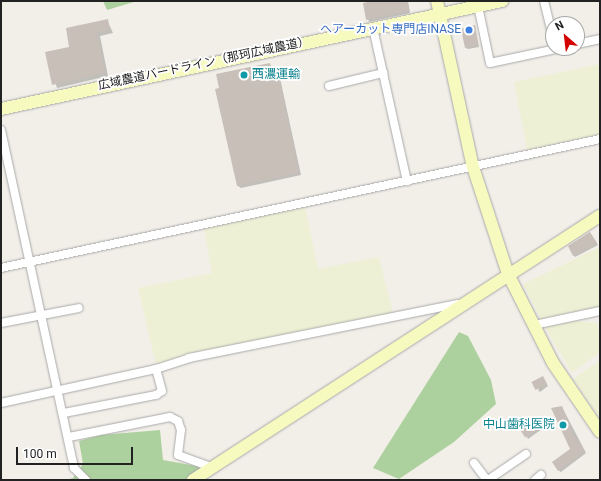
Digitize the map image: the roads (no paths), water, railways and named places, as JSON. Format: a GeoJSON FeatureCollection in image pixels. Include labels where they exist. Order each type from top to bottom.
{"type":"FeatureCollection","features":[{"type":"Feature","properties":{"kind":"street"},"geometry":{"type":"LineString","coordinates":[[437,1],[473,167],[508,274],[553,363],[600,432]]}},
{"type":"Feature","properties":{"kind":"street","name":"広域農道バードライン（那珂広域農道）"},"geometry":{"type":"LineString","coordinates":[[1,109],[502,1]]}},
{"type":"Feature","properties":{"kind":"street"},"geometry":{"type":"LineString","coordinates":[[544,1],[548,16]]}},
{"type":"Feature","properties":{"kind":"street"},"geometry":{"type":"LineString","coordinates":[[478,6],[490,63],[545,51]]}},
{"type":"Feature","properties":{"kind":"street"},"geometry":{"type":"LineString","coordinates":[[373,28],[407,181]]}},
{"type":"Feature","properties":{"kind":"street"},"geometry":{"type":"LineString","coordinates":[[585,42],[600,39]]}},
{"type":"Feature","properties":{"kind":"street"},"geometry":{"type":"LineString","coordinates":[[329,86],[383,74]]}},
{"type":"Feature","properties":{"kind":"street"},"geometry":{"type":"LineString","coordinates":[[1,130],[69,436],[74,468],[86,480]]}},
{"type":"Feature","properties":{"kind":"street"},"geometry":{"type":"LineString","coordinates":[[1,268],[473,167],[600,138]]}},
{"type":"Feature","properties":{"kind":"street"},"geometry":{"type":"LineString","coordinates":[[193,480],[211,466],[600,216]]}},
{"type":"Feature","properties":{"kind":"street"},"geometry":{"type":"LineString","coordinates":[[1,403],[156,369],[189,358],[466,301]]}},
{"type":"Feature","properties":{"kind":"street"},"geometry":{"type":"LineString","coordinates":[[1,323],[79,308]]}},
{"type":"Feature","properties":{"kind":"street"},"geometry":{"type":"LineString","coordinates":[[534,325],[600,311]]}},
{"type":"Feature","properties":{"kind":"street"},"geometry":{"type":"LineString","coordinates":[[64,413],[156,395],[162,391],[156,369]]}},
{"type":"Feature","properties":{"kind":"street"},"geometry":{"type":"LineString","coordinates":[[69,436],[170,417],[178,421],[181,430],[178,454],[211,466]]}},
{"type":"Feature","properties":{"kind":"street"},"geometry":{"type":"LineString","coordinates":[[474,463],[487,480],[526,454]]}},
{"type":"Feature","properties":{"kind":"place","name":"ヘアーカット専門店INASE"},"geometry":{"type":"Point","coordinates":[469,30]}},
{"type":"Feature","properties":{"kind":"place","name":"西濃運輸"},"geometry":{"type":"Point","coordinates":[244,75]}},
{"type":"Feature","properties":{"kind":"place","name":"中山歯科医院"},"geometry":{"type":"Point","coordinates":[563,425]}}]}
